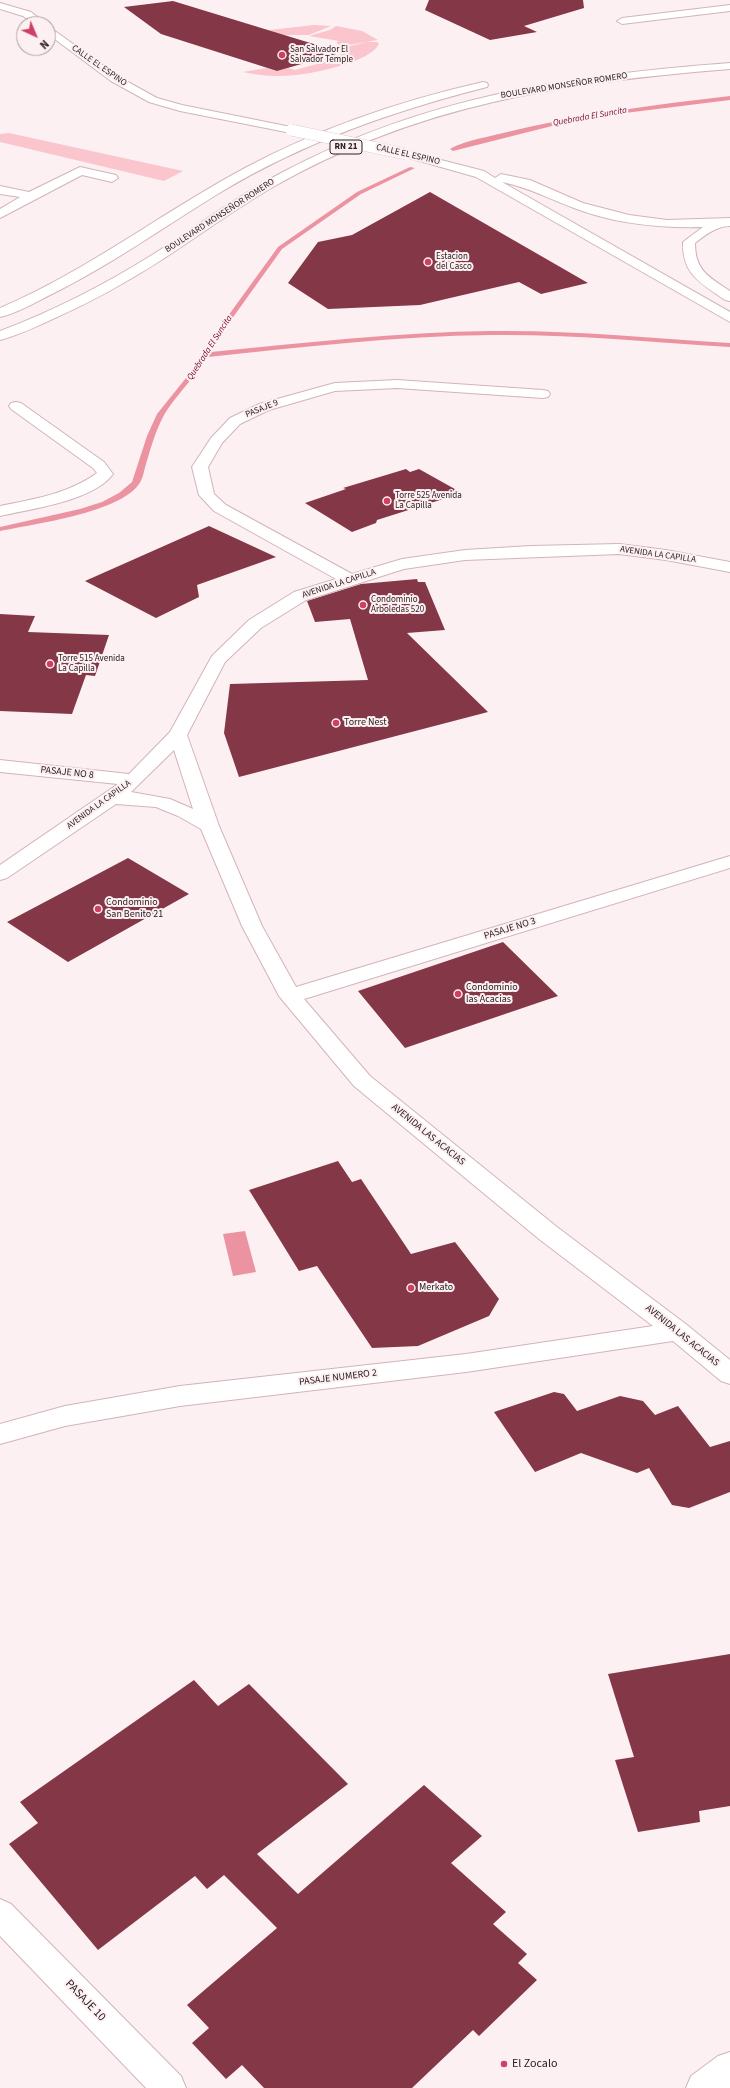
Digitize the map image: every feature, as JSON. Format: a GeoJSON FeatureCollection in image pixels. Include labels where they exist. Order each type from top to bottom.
{"type":"FeatureCollection","features":[{"type":"Feature","properties":{"kind":"main road"},"geometry":{"type":"LineString","coordinates":[[0,6],[26,9],[33,16]]}},
{"type":"Feature","properties":{"kind":"main road"},"geometry":{"type":"LineString","coordinates":[[622,21],[730,8]]}},
{"type":"Feature","properties":{"kind":"main road","name":"CALLE EL ESPINO"},"geometry":{"type":"LineString","coordinates":[[56,35],[115,79],[153,100],[187,110],[406,154],[480,174],[730,318]]}},
{"type":"Feature","properties":{"kind":"main road","name":"BOULEVARD MONSEÑOR ROMERO"},"geometry":{"type":"LineString","coordinates":[[0,336],[37,322],[107,286],[158,256],[259,190],[287,174],[313,161],[407,122],[466,104],[527,90],[601,79],[730,66]]}},
{"type":"Feature","properties":{"kind":"main road","name":"BOULEVARD MONSEÑOR ROMERO"},"geometry":{"type":"LineString","coordinates":[[0,313],[87,271],[247,172],[327,133],[368,117],[403,106],[496,82]]}},
{"type":"Feature","properties":{"kind":"main road"},"geometry":{"type":"LineString","coordinates":[[0,214],[80,171],[112,178]]}},
{"type":"Feature","properties":{"kind":"main road"},"geometry":{"type":"LineString","coordinates":[[480,174],[526,183],[579,206],[628,219],[666,224],[726,222]]}},
{"type":"Feature","properties":{"kind":"main road"},"geometry":{"type":"LineString","coordinates":[[0,190],[31,196]]}},
{"type":"Feature","properties":{"kind":"main road"},"geometry":{"type":"LineString","coordinates":[[726,222],[703,231],[689,242],[688,256],[693,268],[730,297]]}},
{"type":"Feature","properties":{"kind":"main road","name":"PASAJE 9"},"geometry":{"type":"LineString","coordinates":[[350,580],[220,508],[207,494],[200,467],[216,441],[235,420],[264,407],[298,396],[335,387],[397,384],[543,394]]}},
{"type":"Feature","properties":{"kind":"main road"},"geometry":{"type":"LineString","coordinates":[[0,511],[69,495],[93,485],[105,474],[99,465],[16,406]]}},
{"type":"Feature","properties":{"kind":"main road","name":"AVENIDA LA CAPILLA"},"geometry":{"type":"LineString","coordinates":[[0,874],[112,798],[134,780],[178,735],[218,660],[255,624],[300,596],[402,564],[465,555],[531,551],[619,549],[666,554],[726,566]]}},
{"type":"Feature","properties":{"kind":"main road","name":"AVENIDA LAS ACACIAS"},"geometry":{"type":"LineString","coordinates":[[178,735],[209,826],[252,926],[290,996],[362,1081],[548,1233],[678,1331],[730,1374]]}},
{"type":"Feature","properties":{"kind":"main road","name":"PASAJE NO 8"},"geometry":{"type":"LineString","coordinates":[[0,766],[134,780]]}},
{"type":"Feature","properties":{"kind":"main road"},"geometry":{"type":"LineString","coordinates":[[112,798],[130,797],[170,804],[209,826]]}},
{"type":"Feature","properties":{"kind":"main road","name":"PASAJE NO 3"},"geometry":{"type":"LineString","coordinates":[[290,996],[730,862]]}},
{"type":"Feature","properties":{"kind":"main road","name":"PASAJE NUMERO 2"},"geometry":{"type":"LineString","coordinates":[[0,1434],[65,1416],[180,1396],[466,1363],[678,1331]]}},
{"type":"Feature","properties":{"kind":"main road","name":"PASAJE 10"},"geometry":{"type":"LineString","coordinates":[[0,1914],[169,2088]]}},
{"type":"Feature","properties":{"kind":"main road"},"geometry":{"type":"LineString","coordinates":[[703,2088],[730,2068]]}},
{"type":"Feature","properties":{"kind":"shaded area"},"geometry":{"type":"Polygon","coordinates":[[[314,25],[331,26],[309,35],[247,35],[270,30],[314,25]]]}},
{"type":"Feature","properties":{"kind":"shaded area"},"geometry":{"type":"Polygon","coordinates":[[[336,26],[362,31],[378,40],[343,46],[336,43],[339,41],[309,36],[330,30],[336,26]]]}},
{"type":"Feature","properties":{"kind":"shaded area"},"geometry":{"type":"Polygon","coordinates":[[[367,42],[377,42],[379,44],[374,50],[365,56],[342,66],[305,74],[283,76],[243,72],[266,68],[277,71],[288,68],[295,70],[339,58],[337,56],[347,52],[346,47],[367,42]]]}},
{"type":"Feature","properties":{"kind":"shaded area"},"geometry":{"type":"Polygon","coordinates":[[[9,133],[183,171],[164,181],[0,142],[0,134],[9,133]]]}},
{"type":"Feature","properties":{"kind":"shaded area"},"geometry":{"type":"Polygon","coordinates":[[[245,1231],[256,1272],[233,1276],[223,1234],[245,1231]]]}},
{"type":"Feature","properties":{"kind":"building"},"geometry":{"type":"Polygon","coordinates":[[[429,0],[583,0],[584,8],[524,26],[537,32],[490,40],[425,10],[429,0]]]}},
{"type":"Feature","properties":{"kind":"building"},"geometry":{"type":"Polygon","coordinates":[[[173,1],[330,49],[325,51],[336,54],[277,71],[161,34],[124,7],[173,1]]]}},
{"type":"Feature","properties":{"kind":"building","name":"Estacion del Casco"},"geometry":{"type":"Polygon","coordinates":[[[430,192],[588,283],[541,294],[519,282],[420,305],[328,309],[288,283],[318,242],[352,235],[430,192]]]}},
{"type":"Feature","properties":{"kind":"building","name":"Torre 525 Avenida La Capilla"},"geometry":{"type":"Polygon","coordinates":[[[406,469],[410,472],[419,469],[462,493],[377,520],[376,523],[352,532],[305,503],[346,489],[343,488],[406,469]]]}},
{"type":"Feature","properties":{"kind":"building"},"geometry":{"type":"Polygon","coordinates":[[[209,526],[276,557],[197,585],[199,597],[156,618],[85,581],[209,526]]]}},
{"type":"Feature","properties":{"kind":"building","name":"Torre Nest"},"geometry":{"type":"Polygon","coordinates":[[[417,579],[418,582],[425,582],[445,630],[407,633],[488,712],[239,777],[224,733],[230,684],[368,680],[350,619],[315,622],[307,601],[361,584],[417,579]]]}},
{"type":"Feature","properties":{"kind":"building","name":"Torre 515 Avenida La Capilla"},"geometry":{"type":"Polygon","coordinates":[[[0,614],[35,616],[28,632],[109,635],[95,676],[86,675],[72,714],[0,711],[0,614]]]}},
{"type":"Feature","properties":{"kind":"building","name":"Condominio San Benito 21"},"geometry":{"type":"Polygon","coordinates":[[[128,858],[189,894],[68,962],[7,922],[128,858]]]}},
{"type":"Feature","properties":{"kind":"building","name":"Condominio las Acacias"},"geometry":{"type":"Polygon","coordinates":[[[503,942],[558,996],[405,1048],[358,991],[503,942]]]}},
{"type":"Feature","properties":{"kind":"building"},"geometry":{"type":"Polygon","coordinates":[[[338,1161],[352,1182],[361,1179],[411,1254],[455,1242],[499,1299],[489,1316],[418,1346],[372,1348],[317,1266],[299,1271],[249,1190],[338,1161]]]}},
{"type":"Feature","properties":{"kind":"building"},"geometry":{"type":"Polygon","coordinates":[[[554,1392],[564,1394],[577,1411],[620,1396],[643,1401],[655,1415],[678,1406],[710,1447],[730,1441],[730,1492],[689,1508],[672,1505],[649,1468],[637,1473],[581,1453],[535,1472],[494,1412],[554,1392]]]}},
{"type":"Feature","properties":{"kind":"building"},"geometry":{"type":"Polygon","coordinates":[[[730,1654],[730,1806],[699,1811],[700,1822],[638,1832],[615,1760],[634,1757],[608,1674],[730,1654]]]}},
{"type":"Feature","properties":{"kind":"building"},"geometry":{"type":"Polygon","coordinates":[[[194,1680],[218,1706],[249,1684],[348,1784],[257,1854],[298,1894],[424,1785],[482,1836],[451,1863],[506,1912],[493,1924],[527,1954],[518,1963],[537,1980],[479,2036],[473,2030],[412,2088],[264,2088],[242,2065],[226,2079],[192,2043],[209,2028],[187,2005],[277,1928],[224,1875],[207,1889],[195,1876],[98,1950],[9,1844],[38,1823],[20,1802],[194,1680]]]}},
{"type":"Feature","properties":{"kind":"waterway","name":"Quebrada El Suncita"},"geometry":{"type":"LineString","coordinates":[[453,149],[521,130],[556,123],[625,111],[730,98]]}},
{"type":"Feature","properties":{"kind":"waterway","name":"Quebrada El Suncita"},"geometry":{"type":"LineString","coordinates":[[0,529],[82,511],[105,504],[122,495],[136,483],[151,436],[161,414],[197,369],[223,327],[280,248],[359,193],[412,168]]}},
{"type":"Feature","properties":{"kind":"waterway"},"geometry":{"type":"LineString","coordinates":[[206,355],[368,339],[490,333],[581,335],[730,345]]}},
{"type":"Feature","properties":{"kind":"place","name":"San Salvador El Salvador Temple"},"geometry":{"type":"Point","coordinates":[282,55]}},
{"type":"Feature","properties":{"kind":"place","name":"Estacion del Casco"},"geometry":{"type":"Point","coordinates":[428,262]}},
{"type":"Feature","properties":{"kind":"place","name":"Torre 525 Avenida La Capilla"},"geometry":{"type":"Point","coordinates":[387,501]}},
{"type":"Feature","properties":{"kind":"place","name":"Condominio Arboledas 520"},"geometry":{"type":"Point","coordinates":[363,605]}},
{"type":"Feature","properties":{"kind":"place","name":"Torre 515 Avenida La Capilla"},"geometry":{"type":"Point","coordinates":[50,664]}},
{"type":"Feature","properties":{"kind":"place","name":"Torre Nest"},"geometry":{"type":"Point","coordinates":[336,723]}},
{"type":"Feature","properties":{"kind":"place","name":"Condominio San Benito 21"},"geometry":{"type":"Point","coordinates":[98,909]}},
{"type":"Feature","properties":{"kind":"place","name":"Condominio las Acacias"},"geometry":{"type":"Point","coordinates":[458,994]}},
{"type":"Feature","properties":{"kind":"place","name":"Merkato"},"geometry":{"type":"Point","coordinates":[411,1288]}},
{"type":"Feature","properties":{"kind":"place","name":"El Zocalo"},"geometry":{"type":"Point","coordinates":[504,2064]}}]}
